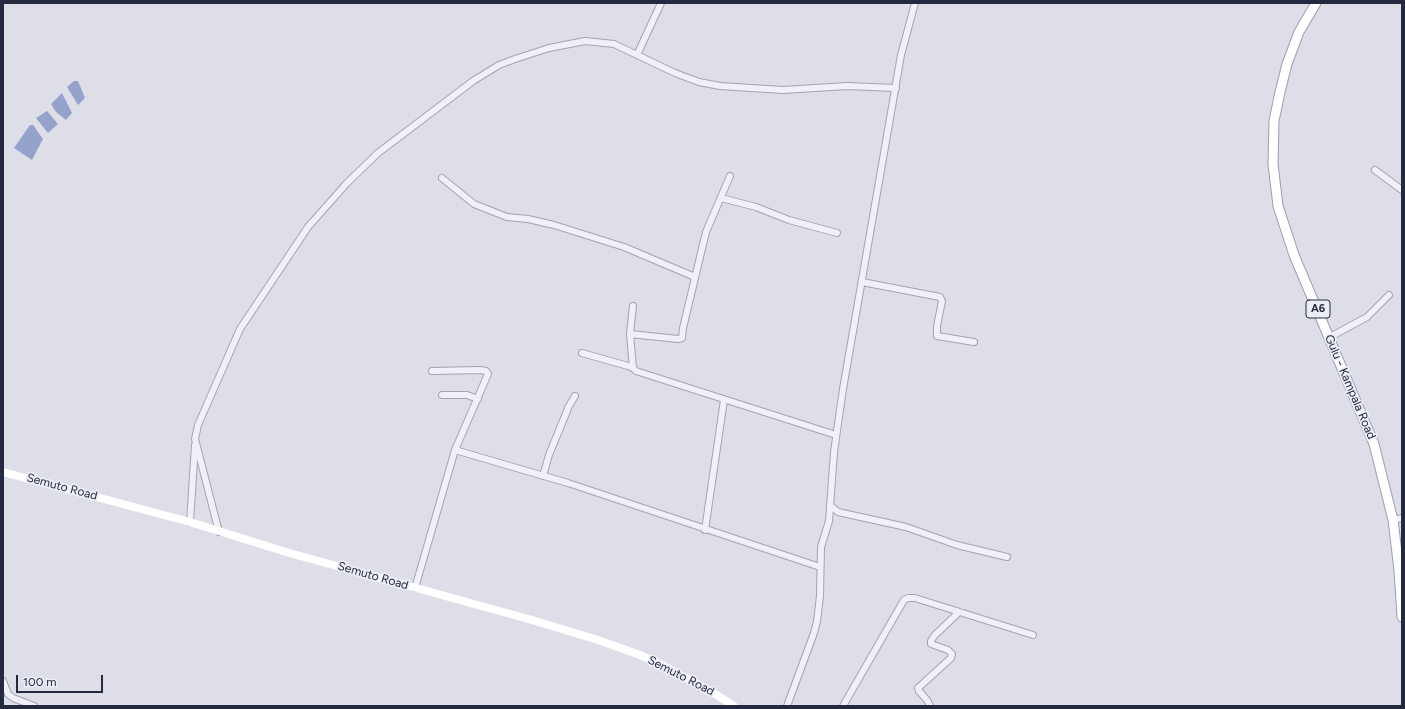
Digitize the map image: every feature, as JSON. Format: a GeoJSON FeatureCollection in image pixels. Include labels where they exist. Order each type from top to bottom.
{"type":"FeatureCollection","features":[{"type":"Feature","properties":{"kind":"main road","name":"Gulu - Kampala Road"},"geometry":{"type":"LineString","coordinates":[[1316,3],[1299,32],[1287,64],[1274,121],[1273,164],[1278,206],[1294,254],[1374,444],[1397,519],[1402,617]]}},
{"type":"Feature","properties":{"kind":"main road","name":"Semuto Road"},"geometry":{"type":"LineString","coordinates":[[3,472],[190,522],[286,552],[598,640],[660,664],[712,692],[734,706]]}},
{"type":"Feature","properties":{"kind":"street"},"geometry":{"type":"LineString","coordinates":[[638,55],[661,3]]}},
{"type":"Feature","properties":{"kind":"street"},"geometry":{"type":"LineString","coordinates":[[787,706],[817,621],[820,596],[821,547],[828,526],[836,435],[843,389],[901,55],[916,3]]}},
{"type":"Feature","properties":{"kind":"street"},"geometry":{"type":"LineString","coordinates":[[190,522],[195,439],[198,425],[240,329],[308,228],[347,183],[378,153],[473,81],[499,65],[515,58],[548,48],[585,41],[614,44],[686,77],[699,82],[720,86],[783,90],[847,86],[896,88]]}},
{"type":"Feature","properties":{"kind":"street"},"geometry":{"type":"LineString","coordinates":[[1375,170],[1402,190]]}},
{"type":"Feature","properties":{"kind":"street"},"geometry":{"type":"LineString","coordinates":[[630,334],[678,340],[682,338],[683,328],[706,232],[730,176]]}},
{"type":"Feature","properties":{"kind":"street"},"geometry":{"type":"LineString","coordinates":[[442,178],[474,204],[507,217],[528,219],[554,225],[624,247],[695,277]]}},
{"type":"Feature","properties":{"kind":"street"},"geometry":{"type":"LineString","coordinates":[[721,198],[756,207],[789,220],[836,233]]}},
{"type":"Feature","properties":{"kind":"street"},"geometry":{"type":"LineString","coordinates":[[862,282],[940,297],[942,301],[937,326],[937,336],[974,342]]}},
{"type":"Feature","properties":{"kind":"street"},"geometry":{"type":"LineString","coordinates":[[1330,338],[1367,317],[1386,300],[1389,295]]}},
{"type":"Feature","properties":{"kind":"street"},"geometry":{"type":"LineString","coordinates":[[633,306],[630,334],[633,368]]}},
{"type":"Feature","properties":{"kind":"street"},"geometry":{"type":"LineString","coordinates":[[582,353],[633,368],[636,371],[836,435]]}},
{"type":"Feature","properties":{"kind":"street"},"geometry":{"type":"LineString","coordinates":[[415,588],[455,450],[488,374],[486,371],[480,370],[432,371]]}},
{"type":"Feature","properties":{"kind":"street"},"geometry":{"type":"LineString","coordinates":[[442,395],[467,395],[478,399]]}},
{"type":"Feature","properties":{"kind":"street"},"geometry":{"type":"LineString","coordinates":[[543,476],[549,455],[569,406],[575,396]]}},
{"type":"Feature","properties":{"kind":"street"},"geometry":{"type":"LineString","coordinates":[[705,530],[724,400]]}},
{"type":"Feature","properties":{"kind":"street"},"geometry":{"type":"LineString","coordinates":[[195,439],[219,532]]}},
{"type":"Feature","properties":{"kind":"street"},"geometry":{"type":"LineString","coordinates":[[455,450],[543,476],[820,567]]}},
{"type":"Feature","properties":{"kind":"street"},"geometry":{"type":"LineString","coordinates":[[830,506],[838,512],[906,527],[957,545],[1007,557]]}},
{"type":"Feature","properties":{"kind":"street"},"geometry":{"type":"LineString","coordinates":[[842,706],[904,600],[911,597],[1033,635]]}},
{"type":"Feature","properties":{"kind":"street"},"geometry":{"type":"LineString","coordinates":[[930,706],[918,688],[951,658],[952,654],[948,650],[931,644],[931,641],[934,636],[959,612]]}},
{"type":"Feature","properties":{"kind":"street"},"geometry":{"type":"LineString","coordinates":[[3,681],[8,694],[13,698],[34,706]]}},
{"type":"Feature","properties":{"kind":"water"},"geometry":{"type":"Polygon","coordinates":[[[74,81],[78,81],[85,98],[78,105],[67,87],[74,81]]]}},
{"type":"Feature","properties":{"kind":"water"},"geometry":{"type":"Polygon","coordinates":[[[62,93],[72,113],[66,120],[56,112],[51,104],[62,93]]]}},
{"type":"Feature","properties":{"kind":"water"},"geometry":{"type":"Polygon","coordinates":[[[47,111],[58,124],[48,133],[36,118],[47,111]]]}},
{"type":"Feature","properties":{"kind":"water"},"geometry":{"type":"Polygon","coordinates":[[[30,125],[33,125],[43,139],[32,160],[14,148],[30,125]]]}}]}
